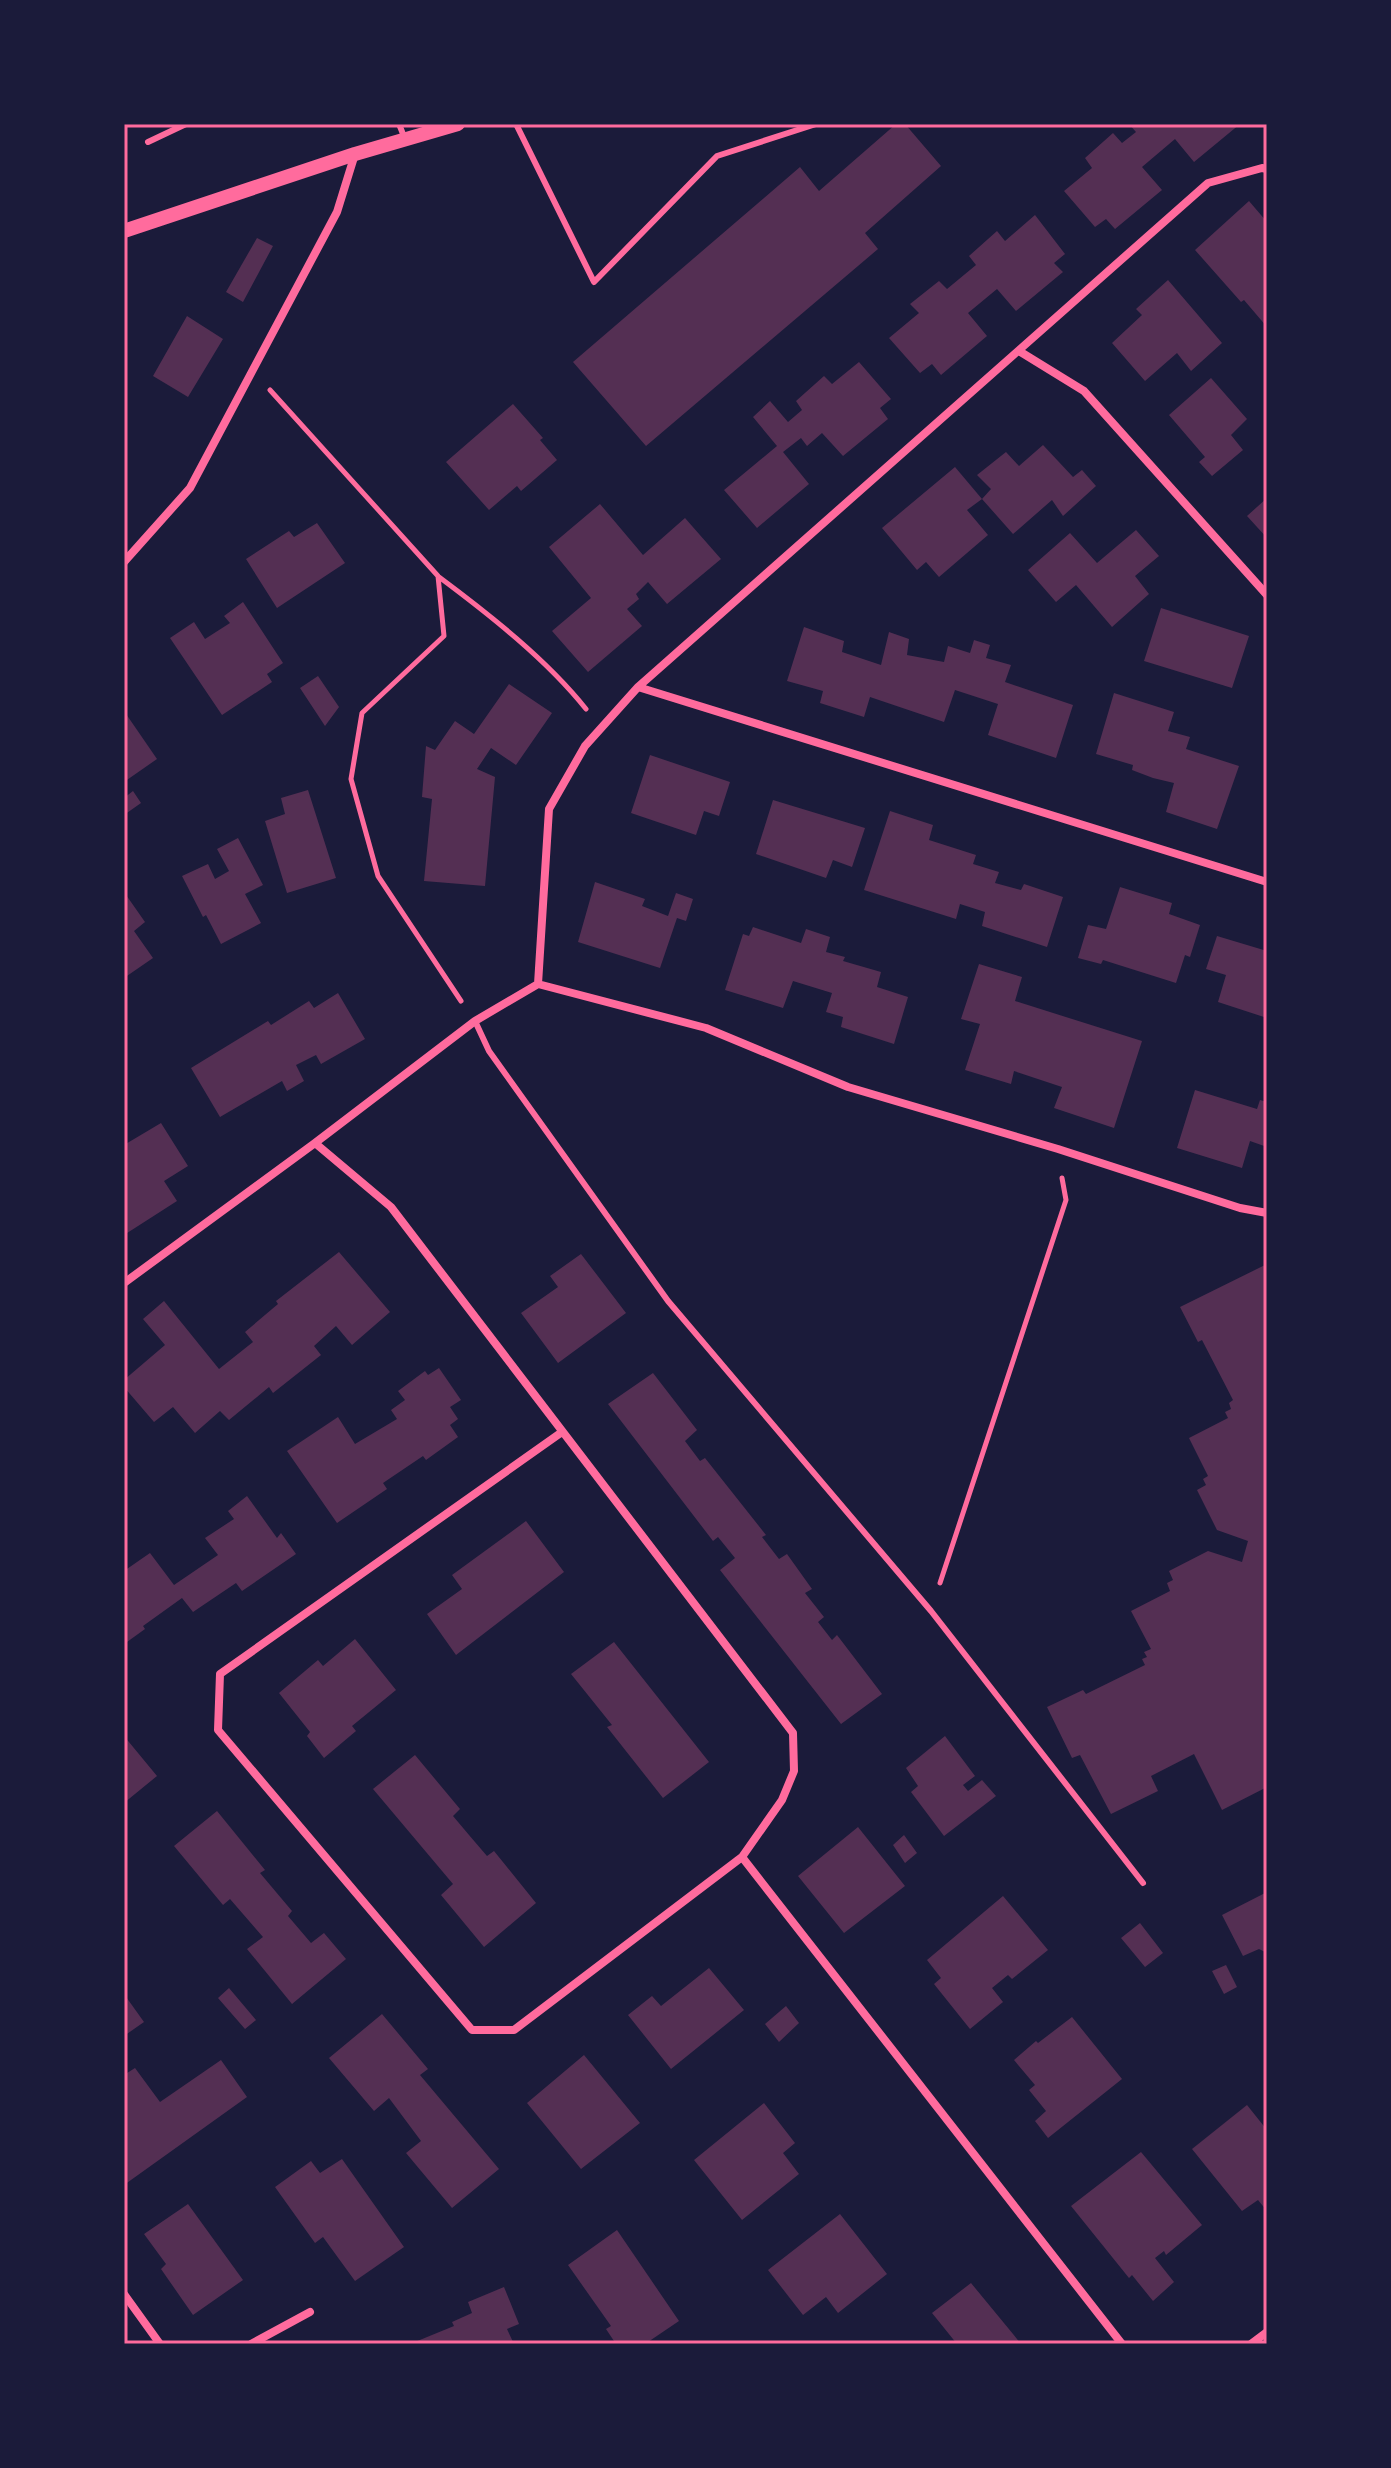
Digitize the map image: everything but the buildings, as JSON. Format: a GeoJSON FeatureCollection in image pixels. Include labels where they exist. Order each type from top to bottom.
{"type":"FeatureCollection","features":[{"type":"Feature","properties":{"kind":"street"},"geometry":{"type":"LineString","coordinates":[[124,231],[355,154],[458,124]]}},
{"type":"Feature","properties":{"kind":"street"},"geometry":{"type":"LineString","coordinates":[[124,562],[190,488],[337,212],[355,154]]}},
{"type":"Feature","properties":{"kind":"street"},"geometry":{"type":"LineString","coordinates":[[538,984],[549,809],[585,746],[638,687],[1208,183],[1267,169]]}},
{"type":"Feature","properties":{"kind":"street"},"geometry":{"type":"LineString","coordinates":[[1019,351],[1084,391],[1267,595]]}},
{"type":"Feature","properties":{"kind":"street"},"geometry":{"type":"LineString","coordinates":[[638,687],[1267,882]]}},
{"type":"Feature","properties":{"kind":"street"},"geometry":{"type":"LineString","coordinates":[[124,1283],[475,1021],[538,984],[706,1028],[848,1087],[1058,1149],[1240,1208],[1267,1213]]}},
{"type":"Feature","properties":{"kind":"street"},"geometry":{"type":"LineString","coordinates":[[315,1143],[391,1207],[793,1733],[794,1771],[782,1800],[742,1857],[514,2030],[472,2030],[218,1730],[220,1674],[562,1432]]}},
{"type":"Feature","properties":{"kind":"street"},"geometry":{"type":"LineString","coordinates":[[742,1857],[1122,2344]]}},
{"type":"Feature","properties":{"kind":"street"},"geometry":{"type":"LineString","coordinates":[[124,2294],[160,2344]]}},
{"type":"Feature","properties":{"kind":"street"},"geometry":{"type":"LineString","coordinates":[[251,2344],[310,2312]]}},
{"type":"Feature","properties":{"kind":"street"},"geometry":{"type":"LineString","coordinates":[[1251,2344],[1267,2332]]}},
{"type":"Feature","properties":{"kind":"lane"},"geometry":{"type":"LineString","coordinates":[[148,142],[186,124]]}},
{"type":"Feature","properties":{"kind":"lane"},"geometry":{"type":"LineString","coordinates":[[399,124],[405,139]]}},
{"type":"Feature","properties":{"kind":"lane"},"geometry":{"type":"LineString","coordinates":[[516,124],[594,282],[717,156],[816,124]]}},
{"type":"Feature","properties":{"kind":"lane"},"geometry":{"type":"LineString","coordinates":[[475,1021],[489,1051],[668,1301],[931,1611],[1143,1883]]}},
{"type":"Feature","properties":{"kind":"path"},"geometry":{"type":"LineString","coordinates":[[253,371],[438,576],[479,607],[570,690],[601,729]]}},
{"type":"Feature","properties":{"kind":"path"},"geometry":{"type":"LineString","coordinates":[[438,576],[444,636],[362,713],[351,779],[378,876],[475,1021]]}},
{"type":"Feature","properties":{"kind":"path"},"geometry":{"type":"LineString","coordinates":[[931,1611],[1066,1200],[1058,1149]]}}]}
